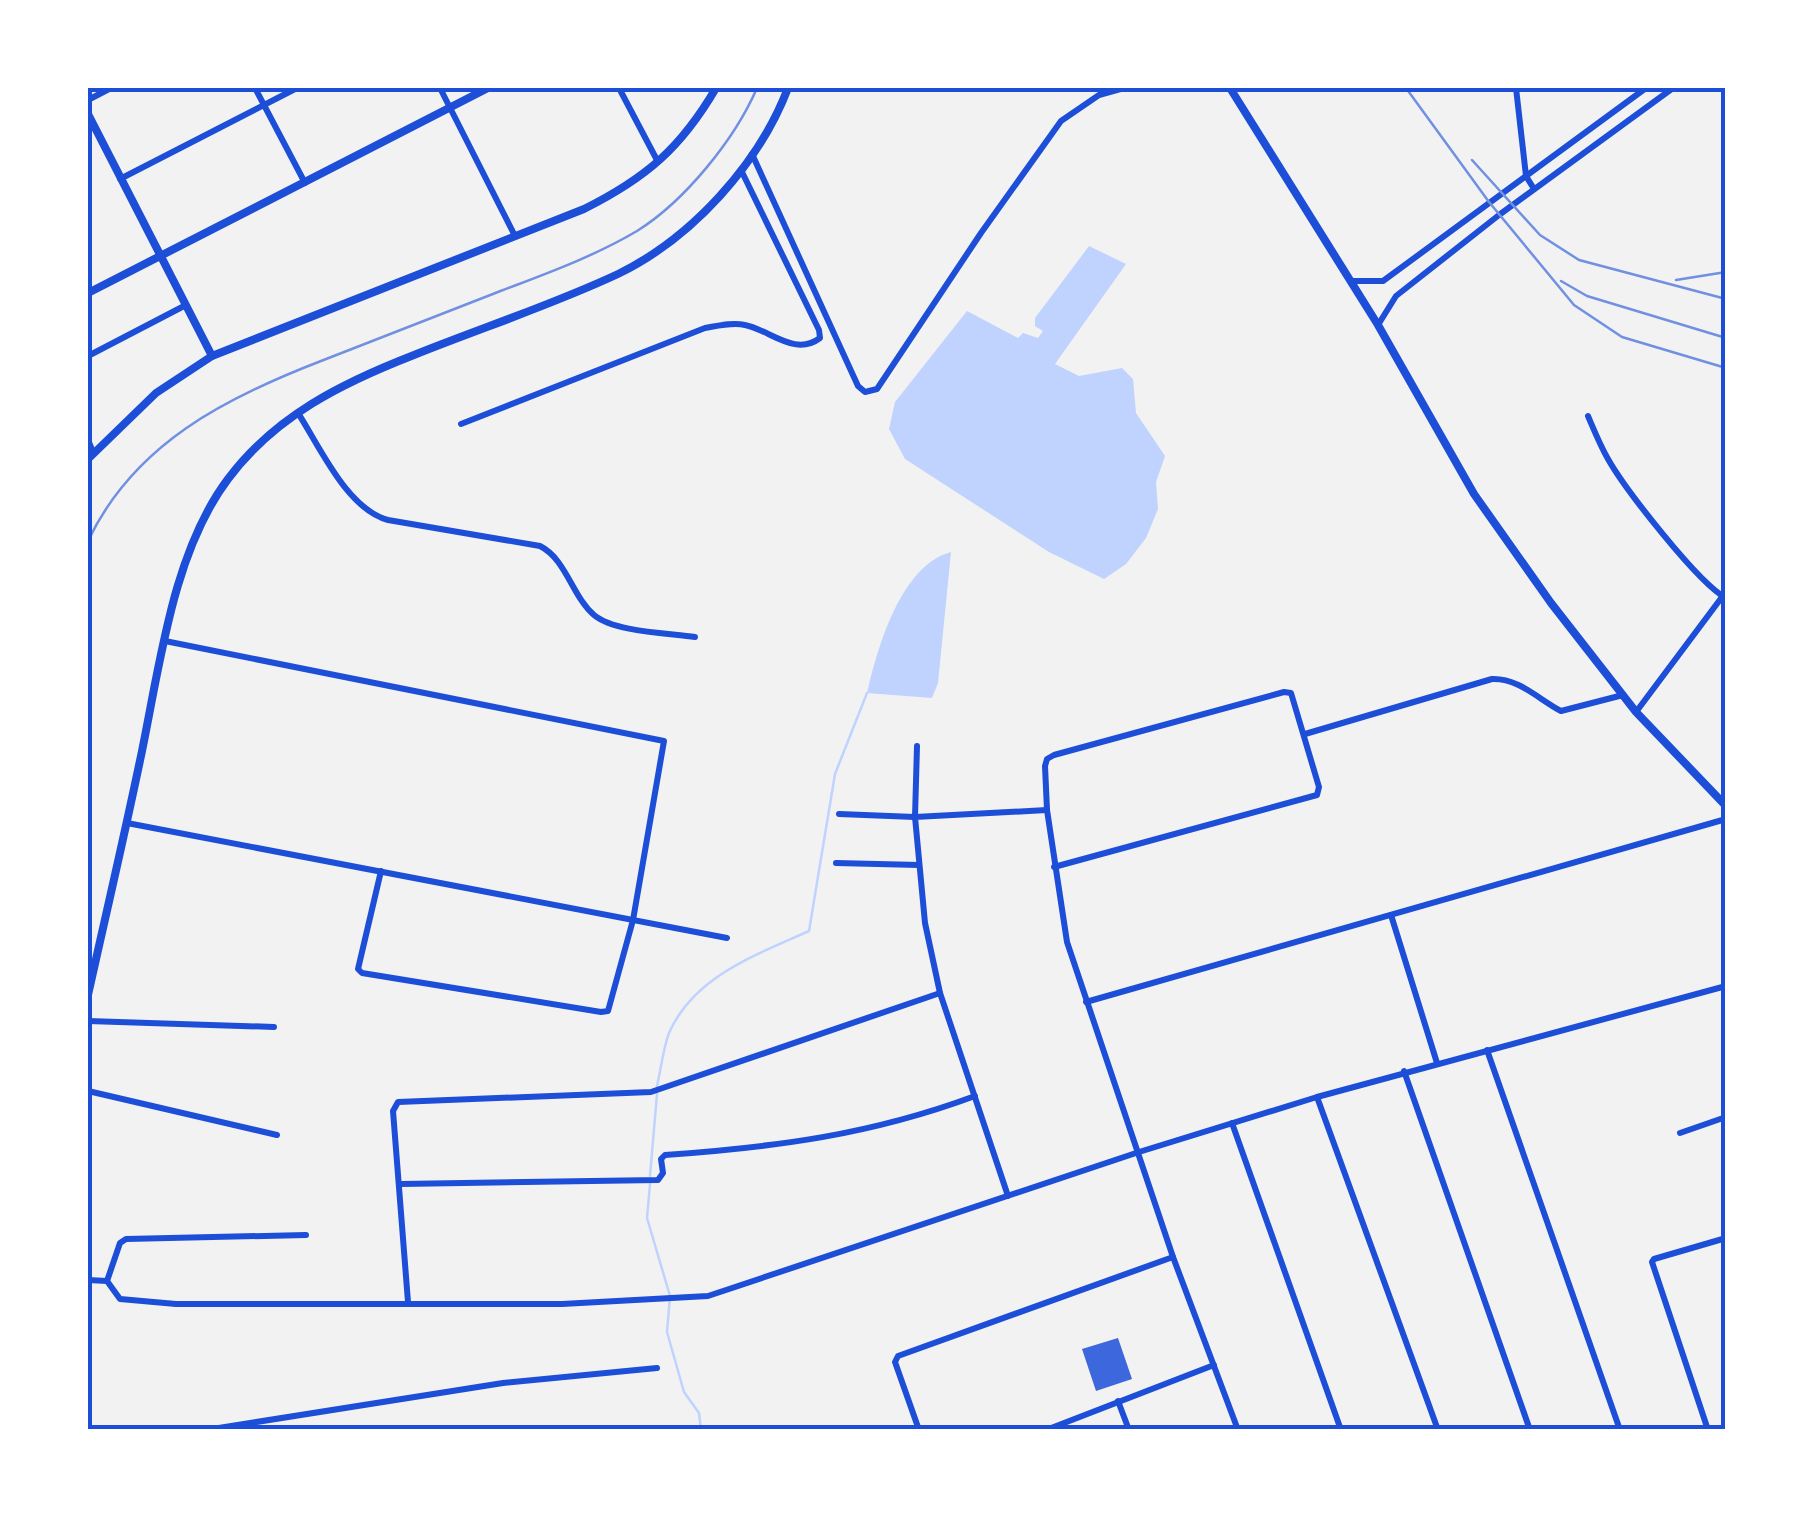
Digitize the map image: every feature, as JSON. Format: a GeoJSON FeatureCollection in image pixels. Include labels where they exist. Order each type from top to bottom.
{"type":"FeatureCollection","features":[{"type":"Feature","properties":{"kind":"main road"},"geometry":{"type":"LineString","coordinates":[[88,293],[488,88]]}},
{"type":"Feature","properties":{"kind":"main road"},"geometry":{"type":"LineString","coordinates":[[90,456],[156,393],[212,356],[584,209],[631,185],[659,163],[702,112],[716,88]]}},
{"type":"Feature","properties":{"kind":"main road"},"geometry":{"type":"LineString","coordinates":[[88,995],[165,641],[185,568],[214,499],[257,444],[326,394],[385,366],[619,273],[665,244],[701,214],[741,170],[788,88]]}},
{"type":"Feature","properties":{"kind":"main road"},"geometry":{"type":"LineString","coordinates":[[1230,88],[1378,325],[1474,494],[1551,603],[1636,712],[1726,806]]}},
{"type":"Feature","properties":{"kind":"main road"},"geometry":{"type":"LineString","coordinates":[[88,114],[212,356]]}},
{"type":"Feature","properties":{"kind":"street"},"geometry":{"type":"LineString","coordinates":[[88,100],[111,88]]}},
{"type":"Feature","properties":{"kind":"street"},"geometry":{"type":"LineString","coordinates":[[255,88],[305,182]]}},
{"type":"Feature","properties":{"kind":"street"},"geometry":{"type":"LineString","coordinates":[[120,178],[296,88]]}},
{"type":"Feature","properties":{"kind":"street"},"geometry":{"type":"LineString","coordinates":[[440,88],[516,236]]}},
{"type":"Feature","properties":{"kind":"street"},"geometry":{"type":"LineString","coordinates":[[619,88],[659,163]]}},
{"type":"Feature","properties":{"kind":"street"},"geometry":{"type":"LineString","coordinates":[[752,154],[858,386],[865,392],[877,389],[980,233],[1061,122],[1099,96],[1124,88]]}},
{"type":"Feature","properties":{"kind":"street"},"geometry":{"type":"LineString","coordinates":[[1516,88],[1526,176],[1534,189]]}},
{"type":"Feature","properties":{"kind":"street"},"geometry":{"type":"LineString","coordinates":[[1350,281],[1383,282],[1646,88]]}},
{"type":"Feature","properties":{"kind":"street"},"geometry":{"type":"LineString","coordinates":[[1378,325],[1396,296],[1672,88]]}},
{"type":"Feature","properties":{"kind":"street"},"geometry":{"type":"LineString","coordinates":[[461,424],[705,328],[744,324],[790,344],[812,344],[820,338],[741,170]]}},
{"type":"Feature","properties":{"kind":"street"},"geometry":{"type":"LineString","coordinates":[[88,356],[186,305]]}},
{"type":"Feature","properties":{"kind":"street"},"geometry":{"type":"LineString","coordinates":[[298,412],[356,502],[369,514],[540,546],[550,552],[586,606],[601,620],[695,638]]}},
{"type":"Feature","properties":{"kind":"street"},"geometry":{"type":"LineString","coordinates":[[1588,416],[1620,475],[1704,582],[1724,598],[1636,712]]}},
{"type":"Feature","properties":{"kind":"street"},"geometry":{"type":"LineString","coordinates":[[88,440],[90,456]]}},
{"type":"Feature","properties":{"kind":"street"},"geometry":{"type":"LineString","coordinates":[[165,641],[660,738],[664,744],[612,1008],[602,1012],[367,976],[358,968],[381,872]]}},
{"type":"Feature","properties":{"kind":"street"},"geometry":{"type":"LineString","coordinates":[[1304,734],[1492,679],[1526,688],[1561,711],[1623,695]]}},
{"type":"Feature","properties":{"kind":"street"},"geometry":{"type":"LineString","coordinates":[[1054,867],[1317,795],[1292,695],[1284,692],[1054,755],[1045,766],[1054,867],[1067,942],[1173,1256],[1238,1430]]}},
{"type":"Feature","properties":{"kind":"street"},"geometry":{"type":"LineString","coordinates":[[917,746],[915,817],[924,923],[940,993],[1008,1196]]}},
{"type":"Feature","properties":{"kind":"street"},"geometry":{"type":"LineString","coordinates":[[839,814],[915,817],[1047,810]]}},
{"type":"Feature","properties":{"kind":"street"},"geometry":{"type":"LineString","coordinates":[[1086,1002],[1726,819]]}},
{"type":"Feature","properties":{"kind":"street"},"geometry":{"type":"LineString","coordinates":[[127,822],[726,938]]}},
{"type":"Feature","properties":{"kind":"street"},"geometry":{"type":"LineString","coordinates":[[836,863],[919,865]]}},
{"type":"Feature","properties":{"kind":"street"},"geometry":{"type":"LineString","coordinates":[[1390,915],[1437,1063]]}},
{"type":"Feature","properties":{"kind":"street"},"geometry":{"type":"LineString","coordinates":[[107,1281],[118,1298],[139,1301],[546,1304],[708,1296],[1317,1096],[1726,986]]}},
{"type":"Feature","properties":{"kind":"street"},"geometry":{"type":"LineString","coordinates":[[408,1302],[393,1111],[398,1102],[652,1092],[940,993]]}},
{"type":"Feature","properties":{"kind":"street"},"geometry":{"type":"LineString","coordinates":[[88,1020],[274,1027]]}},
{"type":"Feature","properties":{"kind":"street"},"geometry":{"type":"LineString","coordinates":[[1487,1050],[1620,1430]]}},
{"type":"Feature","properties":{"kind":"street"},"geometry":{"type":"LineString","coordinates":[[1404,1072],[1530,1430]]}},
{"type":"Feature","properties":{"kind":"street"},"geometry":{"type":"LineString","coordinates":[[88,1091],[278,1135]]}},
{"type":"Feature","properties":{"kind":"street"},"geometry":{"type":"LineString","coordinates":[[401,1184],[658,1180],[665,1155],[819,1140],[929,1113],[975,1096]]}},
{"type":"Feature","properties":{"kind":"street"},"geometry":{"type":"LineString","coordinates":[[1317,1096],[1438,1430]]}},
{"type":"Feature","properties":{"kind":"street"},"geometry":{"type":"LineString","coordinates":[[1680,1132],[1726,1117]]}},
{"type":"Feature","properties":{"kind":"street"},"geometry":{"type":"LineString","coordinates":[[1232,1122],[1342,1430]]}},
{"type":"Feature","properties":{"kind":"street"},"geometry":{"type":"LineString","coordinates":[[107,1281],[120,1243],[126,1239],[306,1235]]}},
{"type":"Feature","properties":{"kind":"street"},"geometry":{"type":"LineString","coordinates":[[1708,1430],[1652,1262],[1726,1238]]}},
{"type":"Feature","properties":{"kind":"street"},"geometry":{"type":"LineString","coordinates":[[919,1430],[894,1362],[904,1353],[1173,1256]]}},
{"type":"Feature","properties":{"kind":"street"},"geometry":{"type":"LineString","coordinates":[[88,1280],[107,1281]]}},
{"type":"Feature","properties":{"kind":"street"},"geometry":{"type":"LineString","coordinates":[[1046,1430],[1214,1365]]}},
{"type":"Feature","properties":{"kind":"street"},"geometry":{"type":"LineString","coordinates":[[206,1430],[503,1383],[657,1368]]}},
{"type":"Feature","properties":{"kind":"street"},"geometry":{"type":"LineString","coordinates":[[1118,1402],[1129,1430]]}},
{"type":"Feature","properties":{"kind":"water"},"geometry":{"type":"Polygon","coordinates":[[[1089,246],[1126,264],[1055,364],[1079,376],[1122,368],[1133,379],[1136,413],[1165,456],[1156,482],[1158,509],[1146,538],[1126,564],[1104,579],[1049,552],[905,459],[889,429],[895,402],[967,311],[1018,338],[1023,333],[1038,338],[1043,331],[1035,326],[1035,318],[1089,246]]]}},
{"type":"Feature","properties":{"kind":"water"},"geometry":{"type":"Polygon","coordinates":[[[951,552],[938,683],[932,698],[867,693],[885,632],[905,590],[933,560],[951,552]]]}},
{"type":"Feature","properties":{"kind":"building"},"geometry":{"type":"Polygon","coordinates":[[[1118,1338],[1132,1379],[1096,1391],[1082,1349],[1118,1338]]]}},
{"type":"Feature","properties":{"kind":"waterway"},"geometry":{"type":"LineString","coordinates":[[657,1086],[669,1033],[694,996],[728,970],[809,931],[835,774],[867,693]]}},
{"type":"Feature","properties":{"kind":"waterway"},"geometry":{"type":"LineString","coordinates":[[650,1176],[657,1094]]}},
{"type":"Feature","properties":{"kind":"waterway"},"geometry":{"type":"LineString","coordinates":[[650,1184],[647,1218],[670,1296],[667,1332],[684,1392],[699,1413],[701,1430]]}},
{"type":"Feature","properties":{"kind":"railway"},"geometry":{"type":"LineString","coordinates":[[88,541],[130,477],[186,428],[217,409],[285,375],[569,264],[637,231],[673,203],[707,167],[736,128],[757,88]]}},
{"type":"Feature","properties":{"kind":"railway"},"geometry":{"type":"LineString","coordinates":[[1406,88],[1489,202],[1574,305],[1622,337],[1726,368]]}},
{"type":"Feature","properties":{"kind":"railway"},"geometry":{"type":"LineString","coordinates":[[1472,160],[1540,235],[1579,260],[1726,299]]}},
{"type":"Feature","properties":{"kind":"railway"},"geometry":{"type":"LineString","coordinates":[[1676,280],[1726,272]]}},
{"type":"Feature","properties":{"kind":"railway"},"geometry":{"type":"LineString","coordinates":[[1561,281],[1587,296],[1726,338]]}}]}
